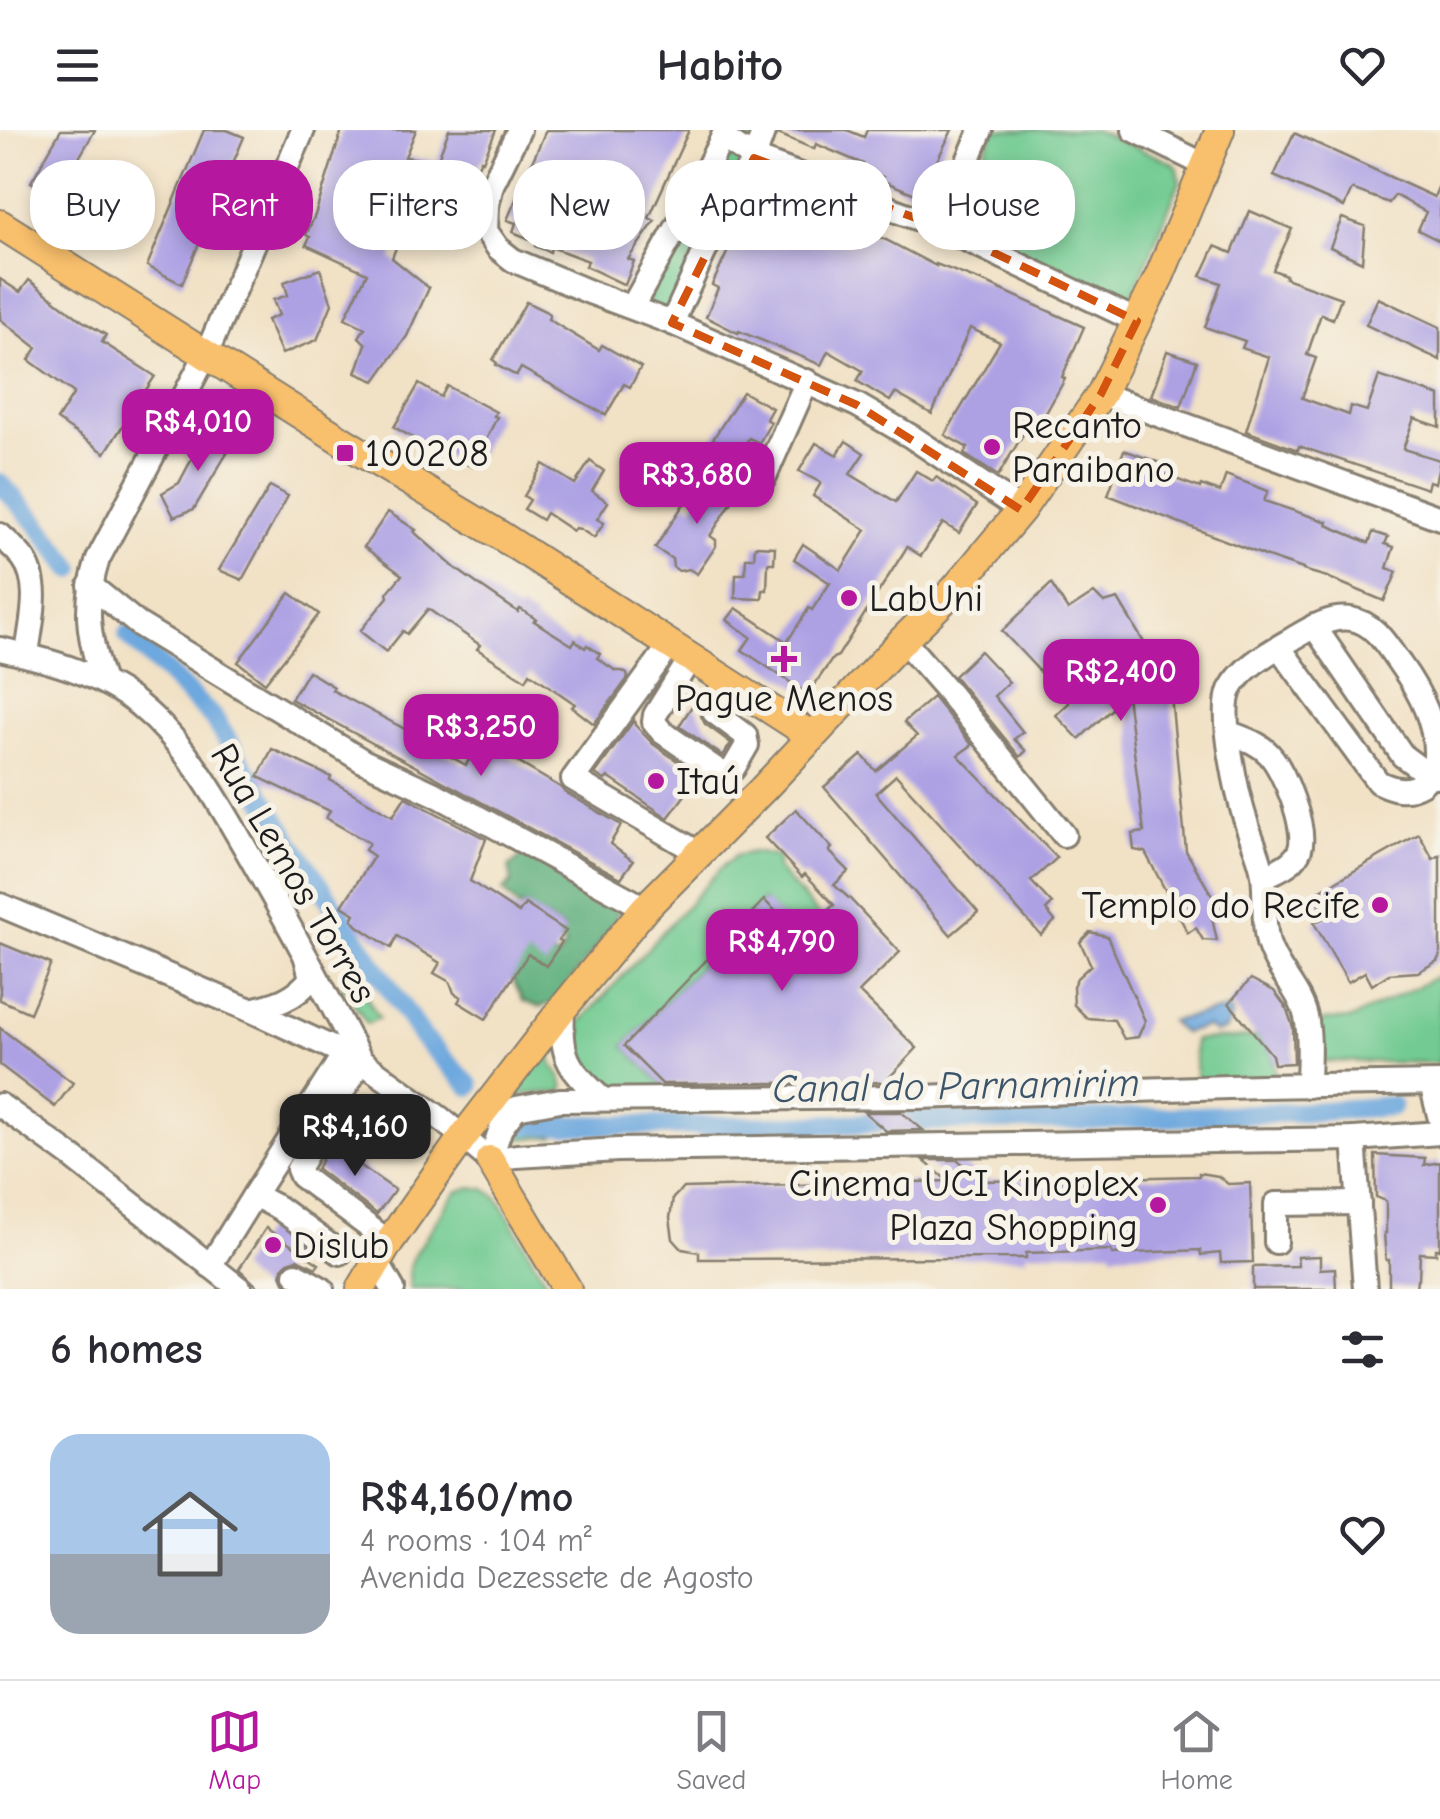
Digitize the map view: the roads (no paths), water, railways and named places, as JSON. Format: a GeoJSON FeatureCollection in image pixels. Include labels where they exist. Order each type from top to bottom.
{"type":"FeatureCollection","features":[{"type":"Feature","properties":{"kind":"main road"},"geometry":{"type":"LineString","coordinates":[[360,1289],[462,1137],[645,908],[954,590],[1021,510],[1101,394],[1160,274],[1220,130]]}},
{"type":"Feature","properties":{"kind":"main road"},"geometry":{"type":"LineString","coordinates":[[0,224],[349,445],[498,534],[812,736]]}},
{"type":"Feature","properties":{"kind":"main road"},"geometry":{"type":"LineString","coordinates":[[503,1158],[568,1289]]}},
{"type":"Feature","properties":{"kind":"street"},"geometry":{"type":"LineString","coordinates":[[103,682],[88,623],[90,585],[98,559],[206,355],[303,130]]}},
{"type":"Feature","properties":{"kind":"street"},"geometry":{"type":"LineString","coordinates":[[519,130],[492,185],[487,206],[486,231],[513,260],[672,323],[856,404],[1021,510]]}},
{"type":"Feature","properties":{"kind":"street"},"geometry":{"type":"LineString","coordinates":[[672,323],[719,220],[754,158],[764,130]]}},
{"type":"Feature","properties":{"kind":"street"},"geometry":{"type":"LineString","coordinates":[[968,160],[981,130]]}},
{"type":"Feature","properties":{"kind":"street"},"geometry":{"type":"LineString","coordinates":[[1134,130],[1206,164]]}},
{"type":"Feature","properties":{"kind":"street"},"geometry":{"type":"LineString","coordinates":[[632,307],[725,134],[754,158],[912,217]]}},
{"type":"Feature","properties":{"kind":"street"},"geometry":{"type":"LineString","coordinates":[[988,250],[1136,321]]}},
{"type":"Feature","properties":{"kind":"street"},"geometry":{"type":"LineString","coordinates":[[765,476],[807,381]]}},
{"type":"Feature","properties":{"kind":"street"},"geometry":{"type":"LineString","coordinates":[[1101,394],[1440,518]]}},
{"type":"Feature","properties":{"kind":"street"},"geometry":{"type":"LineString","coordinates":[[0,534],[24,559],[32,575],[27,655]]}},
{"type":"Feature","properties":{"kind":"street"},"geometry":{"type":"LineString","coordinates":[[90,585],[138,624],[363,761],[437,795],[645,908]]}},
{"type":"Feature","properties":{"kind":"street"},"geometry":{"type":"LineString","coordinates":[[1279,647],[1378,782],[1406,790],[1435,776],[1439,742],[1424,698],[1379,635],[1366,624],[1350,619],[1314,626],[1279,647],[1244,671],[1230,691],[1226,705],[1228,732],[1246,822],[1264,877],[1264,924],[1269,947],[1300,999],[1307,1019],[1308,1086]]}},
{"type":"Feature","properties":{"kind":"street"},"geometry":{"type":"LineString","coordinates":[[1314,626],[1403,756],[1435,776]]}},
{"type":"Feature","properties":{"kind":"street"},"geometry":{"type":"LineString","coordinates":[[904,640],[1064,835]]}},
{"type":"Feature","properties":{"kind":"street","name":"Rua Lemos Torres"},"geometry":{"type":"LineString","coordinates":[[0,649],[103,682],[139,705],[178,742],[225,813],[304,950],[352,1058]]}},
{"type":"Feature","properties":{"kind":"street"},"geometry":{"type":"LineString","coordinates":[[680,652],[654,722],[662,732],[724,774],[733,769],[748,745],[745,736],[714,712],[714,700],[727,683]]}},
{"type":"Feature","properties":{"kind":"street"},"geometry":{"type":"LineString","coordinates":[[680,652],[573,779],[699,853]]}},
{"type":"Feature","properties":{"kind":"street"},"geometry":{"type":"LineString","coordinates":[[1228,732],[1270,755],[1300,820],[1300,852],[1287,865],[1264,877]]}},
{"type":"Feature","properties":{"kind":"street"},"geometry":{"type":"LineString","coordinates":[[0,905],[250,1010],[352,1058],[462,1137],[503,1158],[726,1148],[1354,1139],[1439,1126],[1435,1084],[918,1096],[602,1098],[516,1108],[496,1138],[503,1158]]}},
{"type":"Feature","properties":{"kind":"street"},"geometry":{"type":"LineString","coordinates":[[250,1010],[302,991],[311,978],[304,950]]}},
{"type":"Feature","properties":{"kind":"street"},"geometry":{"type":"LineString","coordinates":[[562,1008],[566,1057],[577,1076],[602,1098]]}},
{"type":"Feature","properties":{"kind":"street"},"geometry":{"type":"LineString","coordinates":[[210,1266],[254,1195],[352,1058]]}},
{"type":"Feature","properties":{"kind":"street"},"geometry":{"type":"LineString","coordinates":[[352,1058],[298,1169],[384,1252],[393,1289]]}},
{"type":"Feature","properties":{"kind":"street"},"geometry":{"type":"LineString","coordinates":[[0,1105],[240,1289]]}},
{"type":"Feature","properties":{"kind":"street"},"geometry":{"type":"LineString","coordinates":[[1354,1139],[1364,1289]]}},
{"type":"Feature","properties":{"kind":"street"},"geometry":{"type":"LineString","coordinates":[[254,1195],[340,1252]]}},
{"type":"Feature","properties":{"kind":"street"},"geometry":{"type":"LineString","coordinates":[[1276,1242],[1276,1204],[1359,1203]]}},
{"type":"Feature","properties":{"kind":"street"},"geometry":{"type":"LineString","coordinates":[[296,1274],[322,1289]]}},
{"type":"Feature","properties":{"kind":"water"},"geometry":{"type":"Polygon","coordinates":[[[1228,1009],[1232,1015],[1226,1029],[1215,1033],[1207,1027],[1183,1033],[1170,1021],[1228,1009]]]}},
{"type":"Feature","properties":{"kind":"waterway","name":"Canal do Parnamirim"},"geometry":{"type":"LineString","coordinates":[[0,483],[72,569]]}},
{"type":"Feature","properties":{"kind":"waterway","name":"Canal do Parnamirim"},"geometry":{"type":"LineString","coordinates":[[128,635],[215,720],[292,844],[423,1038],[470,1086]]}},
{"type":"Feature","properties":{"kind":"waterway","name":"Canal do Parnamirim"},"geometry":{"type":"LineString","coordinates":[[521,1125],[775,1126],[1089,1120],[1392,1106]]}},
{"type":"Feature","properties":{"kind":"place","name":"Recanto Paraibano"},"geometry":{"type":"Point","coordinates":[992,447]}},
{"type":"Feature","properties":{"kind":"place","name":"100208"},"geometry":{"type":"Point","coordinates":[345,453]}},
{"type":"Feature","properties":{"kind":"place","name":"LabUni"},"geometry":{"type":"Point","coordinates":[849,598]}},
{"type":"Feature","properties":{"kind":"place","name":"Pague Menos"},"geometry":{"type":"Point","coordinates":[784,659]}},
{"type":"Feature","properties":{"kind":"place","name":"Itaú"},"geometry":{"type":"Point","coordinates":[656,781]}},
{"type":"Feature","properties":{"kind":"place","name":"Templo do Recife"},"geometry":{"type":"Point","coordinates":[1380,905]}},
{"type":"Feature","properties":{"kind":"place","name":"Cinema UCI Kinoplex Plaza Shopping"},"geometry":{"type":"Point","coordinates":[1158,1205]}},
{"type":"Feature","properties":{"kind":"place","name":"Dislub"},"geometry":{"type":"Point","coordinates":[273,1245]}}]}
